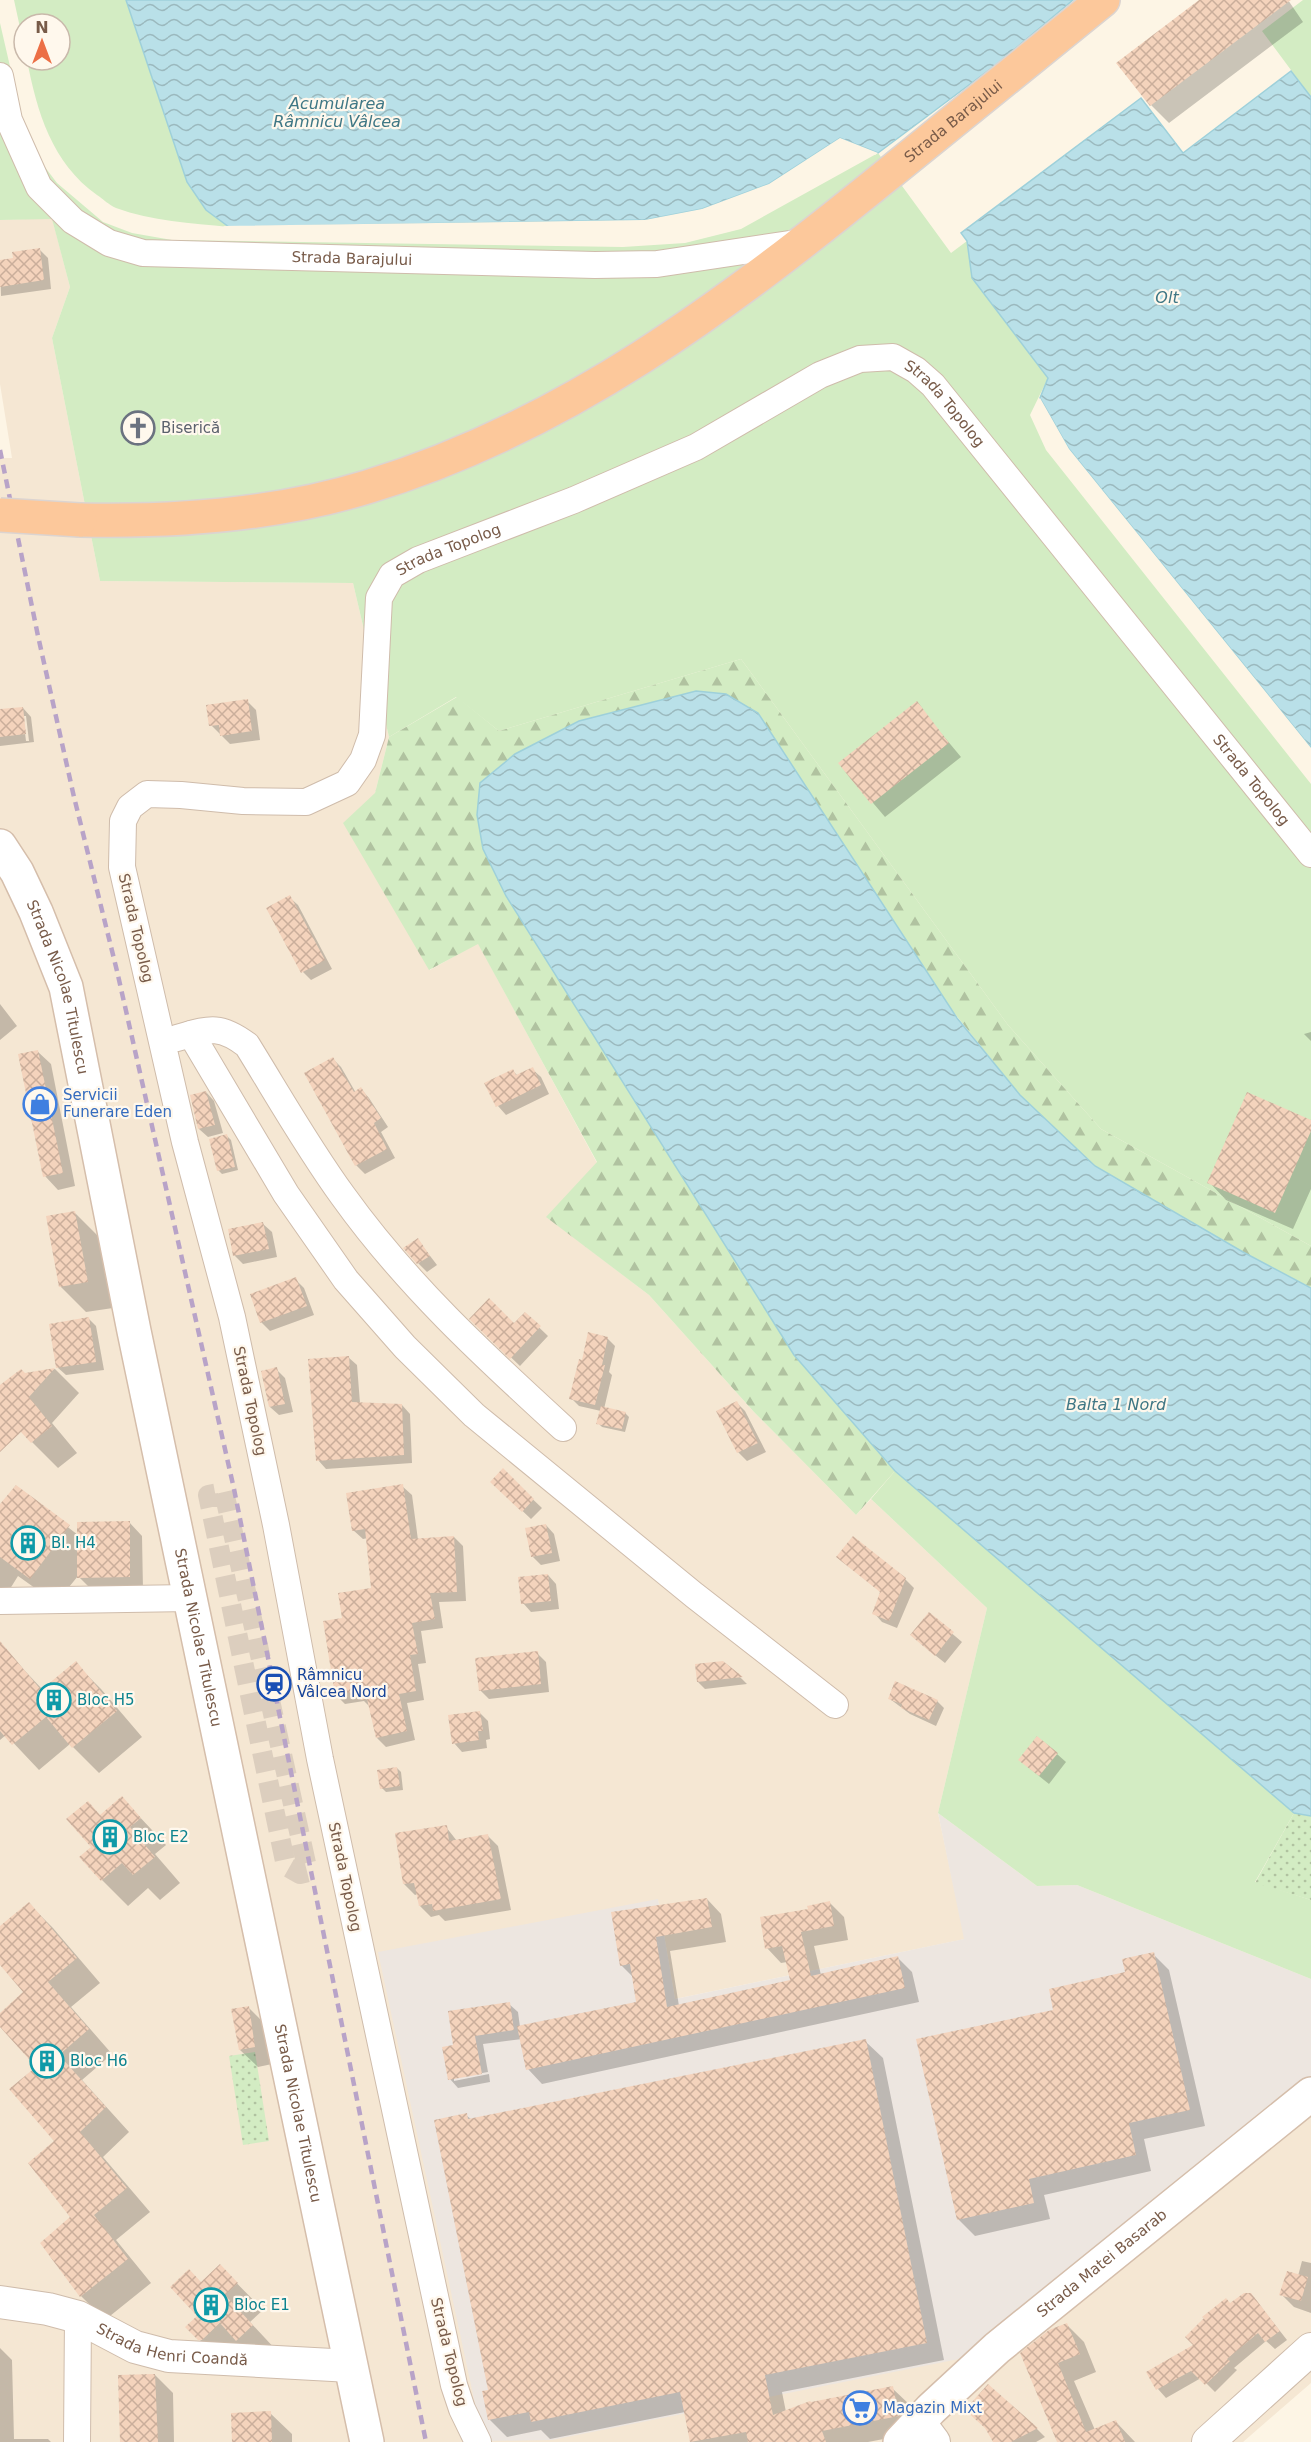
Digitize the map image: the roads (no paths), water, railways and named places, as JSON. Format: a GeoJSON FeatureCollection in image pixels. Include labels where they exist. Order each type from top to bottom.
{"type":"FeatureCollection","features":[{"type":"Feature","properties":{"kind":"highway","name":"Strada Barajului"},"geometry":{"type":"LineString","coordinates":[[0,515],[80,520],[174,518],[262,509],[365,488],[460,454],[564,405],[671,339],[804,242],[1103,0]]}},
{"type":"Feature","properties":{"kind":"main road","name":"Strada Nicolae Titulescu"},"geometry":{"type":"LineString","coordinates":[[0,846],[17,872],[66,987],[190,1598],[367,2442]]}},
{"type":"Feature","properties":{"kind":"main road","name":"Strada Matei Basarab"},"geometry":{"type":"LineString","coordinates":[[915,2438],[963,2378],[997,2348],[1311,2094]]}},
{"type":"Feature","properties":{"kind":"street","name":"Strada Barajului"},"geometry":{"type":"LineString","coordinates":[[0,76],[9,120],[39,187],[74,221],[109,243],[143,253],[595,265],[657,264],[804,242]]}},
{"type":"Feature","properties":{"kind":"street","name":"Strada Topolog"},"geometry":{"type":"LineString","coordinates":[[478,2442],[462,2409],[454,2385],[320,1759],[276,1525],[232,1317],[185,1142],[122,867],[123,822],[130,807],[147,794],[243,801],[306,802],[346,783],[363,760],[372,735],[379,598],[392,575],[418,560],[574,500],[696,447],[820,375],[860,358],[893,357],[916,370],[933,385],[1311,854]]}},
{"type":"Feature","properties":{"kind":"street"},"geometry":{"type":"LineString","coordinates":[[162,1042],[206,1030],[229,1031],[248,1045],[343,1196],[402,1270],[470,1343],[563,1428]]}},
{"type":"Feature","properties":{"kind":"street"},"geometry":{"type":"LineString","coordinates":[[191,1034],[286,1194],[346,1280],[405,1347],[474,1414],[694,1595],[835,1705]]}},
{"type":"Feature","properties":{"kind":"street"},"geometry":{"type":"LineString","coordinates":[[0,1601],[190,1598]]}},
{"type":"Feature","properties":{"kind":"street","name":"Strada Henri Coandă"},"geometry":{"type":"LineString","coordinates":[[0,2302],[48,2309],[78,2317],[135,2347],[169,2356],[351,2366]]}},
{"type":"Feature","properties":{"kind":"street"},"geometry":{"type":"LineString","coordinates":[[77,2442],[78,2317]]}},
{"type":"Feature","properties":{"kind":"street"},"geometry":{"type":"LineString","coordinates":[[1208,2442],[1311,2349]]}},
{"type":"Feature","properties":{"kind":"water","name":"Acumularea Râmnicu Vâlcea"},"geometry":{"type":"Polygon","coordinates":[[[126,0],[1073,0],[997,64],[878,153],[840,138],[769,184],[702,209],[645,220],[229,227],[206,210],[187,182],[126,0]]]}},
{"type":"Feature","properties":{"kind":"water","name":"Olt"},"geometry":{"type":"Polygon","coordinates":[[[1291,71],[1311,97],[1311,748],[1069,449],[1040,398],[1048,378],[972,278],[967,241],[961,233],[1141,98],[1183,153],[1291,71]]]}},
{"type":"Feature","properties":{"kind":"water","name":"Balta 1 Nord"},"geometry":{"type":"Polygon","coordinates":[[[696,691],[726,694],[758,713],[957,1018],[1020,1095],[1095,1166],[1243,1252],[1311,1288],[1311,1816],[1294,1813],[895,1471],[794,1355],[506,896],[483,849],[477,815],[480,783],[515,754],[579,721],[696,691]]]}},
{"type":"Feature","properties":{"kind":"tunnel"},"geometry":{"type":"LineString","coordinates":[[224,1492],[308,1872],[300,1874],[286,1866],[208,1495],[224,1492]]}},
{"type":"Feature","properties":{"kind":"railway"},"geometry":{"type":"LineString","coordinates":[[0,450],[74,797],[117,971],[234,1489],[426,2442]]}},
{"type":"Feature","properties":{"kind":"place","name":"Biserică"},"geometry":{"type":"Point","coordinates":[138,428]}},
{"type":"Feature","properties":{"kind":"place","name":"Servicii Funerare Eden"},"geometry":{"type":"Point","coordinates":[40,1104]}},
{"type":"Feature","properties":{"kind":"place","name":"Bl. H4"},"geometry":{"type":"Point","coordinates":[28,1543]}},
{"type":"Feature","properties":{"kind":"place","name":"Râmnicu Vâlcea Nord"},"geometry":{"type":"Point","coordinates":[274,1684]}},
{"type":"Feature","properties":{"kind":"place","name":"Bloc H5"},"geometry":{"type":"Point","coordinates":[54,1700]}},
{"type":"Feature","properties":{"kind":"place","name":"Bloc E2"},"geometry":{"type":"Point","coordinates":[110,1837]}},
{"type":"Feature","properties":{"kind":"place","name":"Bloc H6"},"geometry":{"type":"Point","coordinates":[47,2061]}},
{"type":"Feature","properties":{"kind":"place","name":"Bloc E1"},"geometry":{"type":"Point","coordinates":[211,2305]}},
{"type":"Feature","properties":{"kind":"place","name":"Magazin Mixt"},"geometry":{"type":"Point","coordinates":[860,2408]}}]}
